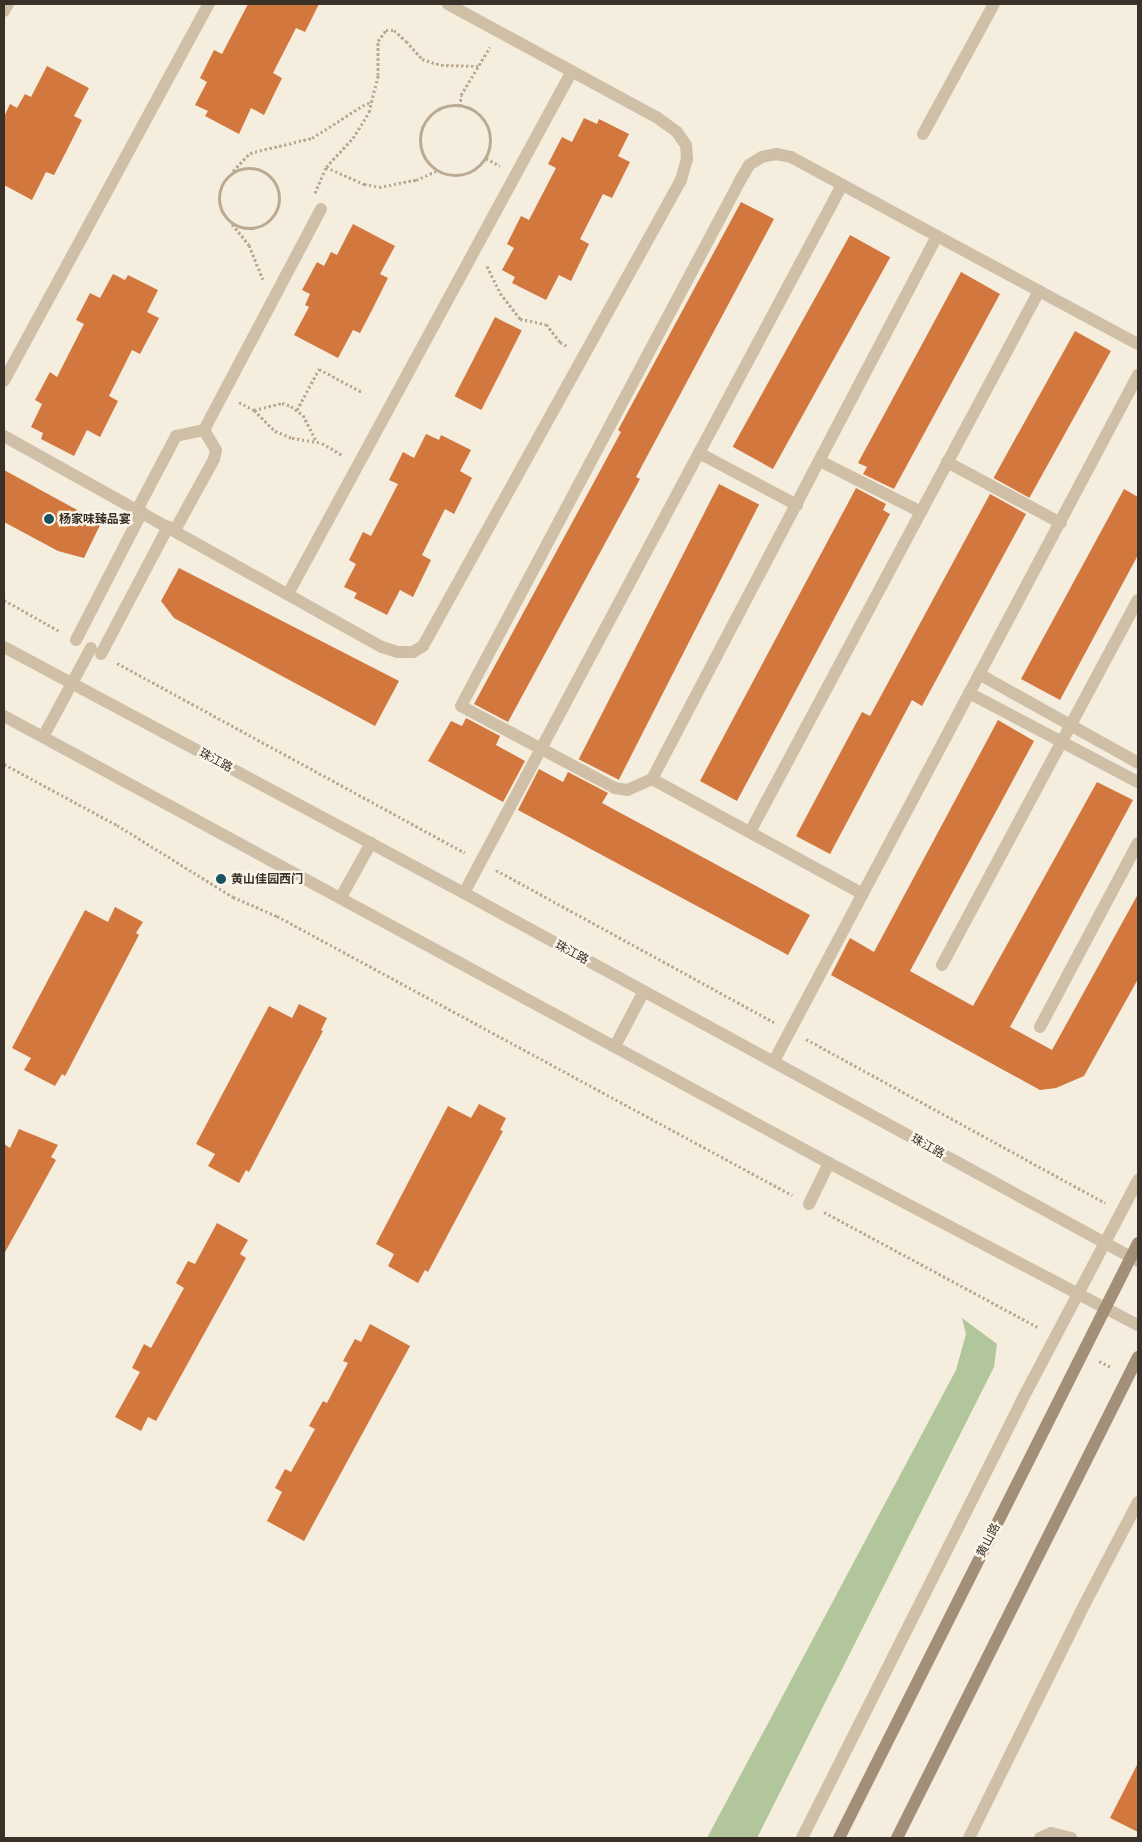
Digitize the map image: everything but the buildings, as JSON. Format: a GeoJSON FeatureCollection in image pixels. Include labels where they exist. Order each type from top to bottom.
{"type":"FeatureCollection","features":[{"type":"Feature","properties":{"kind":"main road","name":"黄山路"},"geometry":{"type":"LineString","coordinates":[[839,1838],[1105,1307],[1134,1259],[1138,1243]]}},
{"type":"Feature","properties":{"kind":"main road"},"geometry":{"type":"LineString","coordinates":[[897,1838],[1138,1357]]}},
{"type":"Feature","properties":{"kind":"street"},"geometry":{"type":"LineString","coordinates":[[4,12],[8,4]]}},
{"type":"Feature","properties":{"kind":"street"},"geometry":{"type":"LineString","coordinates":[[4,382],[209,4]]}},
{"type":"Feature","properties":{"kind":"street"},"geometry":{"type":"LineString","coordinates":[[4,436],[382,647],[397,652],[413,652],[423,646],[681,180],[687,160],[686,145],[677,132],[656,116],[448,4]]}},
{"type":"Feature","properties":{"kind":"street"},"geometry":{"type":"LineString","coordinates":[[923,134],[994,4]]}},
{"type":"Feature","properties":{"kind":"street"},"geometry":{"type":"LineString","coordinates":[[288,594],[572,71]]}},
{"type":"Feature","properties":{"kind":"street"},"geometry":{"type":"LineString","coordinates":[[937,236],[652,779],[627,790],[615,788],[461,706],[741,179],[749,165],[762,157],[776,154],[790,157],[1138,344]]}},
{"type":"Feature","properties":{"kind":"street"},"geometry":{"type":"LineString","coordinates":[[464,893],[842,185]]}},
{"type":"Feature","properties":{"kind":"street"},"geometry":{"type":"LineString","coordinates":[[204,430],[321,209]]}},
{"type":"Feature","properties":{"kind":"street"},"geometry":{"type":"LineString","coordinates":[[750,832],[1039,291]]}},
{"type":"Feature","properties":{"kind":"street"},"geometry":{"type":"LineString","coordinates":[[774,1061],[979,674],[1062,523],[1138,375]]}},
{"type":"Feature","properties":{"kind":"street"},"geometry":{"type":"LineString","coordinates":[[76,640],[176,436],[204,430]]}},
{"type":"Feature","properties":{"kind":"street"},"geometry":{"type":"LineString","coordinates":[[43,737],[72,683],[96,651],[214,459],[216,450],[204,430]]}},
{"type":"Feature","properties":{"kind":"street"},"geometry":{"type":"LineString","coordinates":[[699,453],[797,505]]}},
{"type":"Feature","properties":{"kind":"street"},"geometry":{"type":"LineString","coordinates":[[820,461],[921,512]]}},
{"type":"Feature","properties":{"kind":"street"},"geometry":{"type":"LineString","coordinates":[[947,462],[1062,523]]}},
{"type":"Feature","properties":{"kind":"street"},"geometry":{"type":"LineString","coordinates":[[942,965],[1138,600]]}},
{"type":"Feature","properties":{"kind":"street","name":"珠江路"},"geometry":{"type":"LineString","coordinates":[[4,647],[464,893],[1134,1259]]}},
{"type":"Feature","properties":{"kind":"street"},"geometry":{"type":"LineString","coordinates":[[979,674],[1138,763]]}},
{"type":"Feature","properties":{"kind":"street"},"geometry":{"type":"LineString","coordinates":[[969,693],[1138,782]]}},
{"type":"Feature","properties":{"kind":"street"},"geometry":{"type":"LineString","coordinates":[[4,716],[615,1046],[829,1164],[1138,1325]]}},
{"type":"Feature","properties":{"kind":"street"},"geometry":{"type":"LineString","coordinates":[[652,779],[863,894]]}},
{"type":"Feature","properties":{"kind":"street"},"geometry":{"type":"LineString","coordinates":[[341,898],[371,843]]}},
{"type":"Feature","properties":{"kind":"street"},"geometry":{"type":"LineString","coordinates":[[1040,1027],[1138,843]]}},
{"type":"Feature","properties":{"kind":"street"},"geometry":{"type":"LineString","coordinates":[[615,1046],[644,991]]}},
{"type":"Feature","properties":{"kind":"street"},"geometry":{"type":"LineString","coordinates":[[809,1204],[829,1164]]}},
{"type":"Feature","properties":{"kind":"street"},"geometry":{"type":"LineString","coordinates":[[802,1838],[1055,1337],[1138,1180]]}},
{"type":"Feature","properties":{"kind":"street"},"geometry":{"type":"LineString","coordinates":[[970,1838],[1080,1613],[1138,1502]]}},
{"type":"Feature","properties":{"kind":"street"},"geometry":{"type":"LineString","coordinates":[[1040,1838],[1051,1833],[1071,1838]]}},
{"type":"Feature","properties":{"kind":"path"},"geometry":{"type":"LineString","coordinates":[[321,209],[315,199],[314,188],[326,167],[353,138],[372,104],[378,75],[378,41],[386,30],[394,30],[422,59],[441,64],[478,66]]}},
{"type":"Feature","properties":{"kind":"path"},"geometry":{"type":"LineString","coordinates":[[460,106],[461,95],[499,32]]}},
{"type":"Feature","properties":{"kind":"path"},"geometry":{"type":"LineString","coordinates":[[271,304],[249,245],[223,214],[218,196],[221,186],[250,153],[312,138],[367,103],[372,104]]}},
{"type":"Feature","properties":{"kind":"path"},"geometry":{"type":"LineString","coordinates":[[326,167],[379,187],[416,180],[436,171],[458,176],[469,173],[486,158],[489,147],[486,125],[470,109],[460,106],[437,110],[421,128],[421,152],[436,171]]}},
{"type":"Feature","properties":{"kind":"path"},"geometry":{"type":"LineString","coordinates":[[229,221],[238,226],[259,226],[271,218],[278,204],[276,184],[270,176],[252,167],[233,172]]}},
{"type":"Feature","properties":{"kind":"path"},"geometry":{"type":"LineString","coordinates":[[476,248],[500,293],[520,319],[546,324],[560,342],[584,356]]}},
{"type":"Feature","properties":{"kind":"path"},"geometry":{"type":"LineString","coordinates":[[297,410],[319,369],[362,392]]}},
{"type":"Feature","properties":{"kind":"path"},"geometry":{"type":"LineString","coordinates":[[222,396],[254,410],[275,431],[292,438],[317,442],[359,464]]}},
{"type":"Feature","properties":{"kind":"path"},"geometry":{"type":"LineString","coordinates":[[254,410],[282,403],[297,410],[304,415],[317,442]]}},
{"type":"Feature","properties":{"kind":"path"},"geometry":{"type":"LineString","coordinates":[[4,600],[76,640]]}},
{"type":"Feature","properties":{"kind":"path"},"geometry":{"type":"LineString","coordinates":[[96,651],[1121,1212]]}},
{"type":"Feature","properties":{"kind":"path"},"geometry":{"type":"LineString","coordinates":[[4,764],[117,825],[233,897],[277,916],[1055,1337]]}},
{"type":"Feature","properties":{"kind":"path"},"geometry":{"type":"LineString","coordinates":[[1083,1352],[1128,1376]]}},
{"type":"Feature","properties":{"kind":"green space"},"geometry":{"type":"Polygon","coordinates":[[[962,1318],[997,1344],[994,1367],[757,1838],[707,1838],[956,1370],[966,1334],[962,1318]]]}},
{"type":"Feature","properties":{"kind":"place","name":"杨家味臻品宴"},"geometry":{"type":"Point","coordinates":[49,519]}},
{"type":"Feature","properties":{"kind":"place","name":"黄山佳园西门"},"geometry":{"type":"Point","coordinates":[221,879]}}]}
